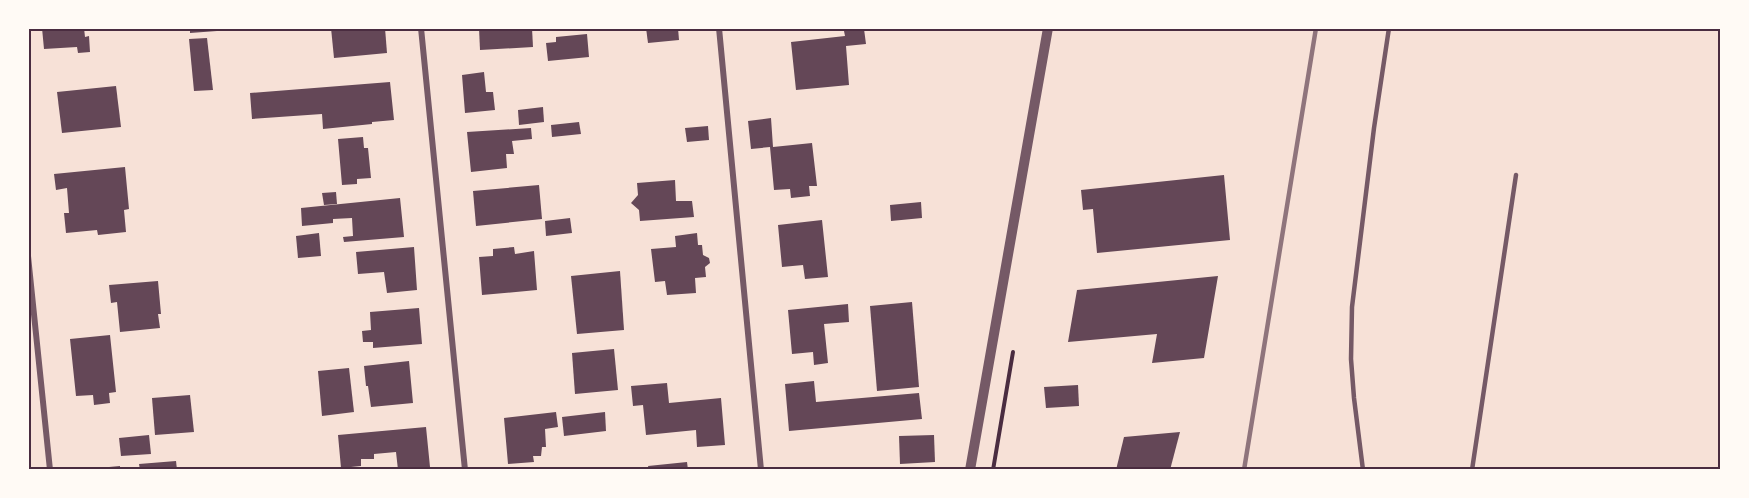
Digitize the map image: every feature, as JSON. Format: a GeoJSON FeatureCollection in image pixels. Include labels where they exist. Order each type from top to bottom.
{"type":"FeatureCollection","features":[{"type":"Feature","properties":{"kind":"street"},"geometry":{"type":"LineString","coordinates":[[421,28],[465,470]]}},
{"type":"Feature","properties":{"kind":"street"},"geometry":{"type":"LineString","coordinates":[[719,28],[761,470]]}},
{"type":"Feature","properties":{"kind":"street"},"geometry":{"type":"LineString","coordinates":[[970,470],[1048,28]]}},
{"type":"Feature","properties":{"kind":"street"},"geometry":{"type":"LineString","coordinates":[[28,256],[50,470]]}},
{"type":"Feature","properties":{"kind":"lane"},"geometry":{"type":"LineString","coordinates":[[1364,470],[1351,359],[1352,307],[1389,28]]}},
{"type":"Feature","properties":{"kind":"lane"},"geometry":{"type":"LineString","coordinates":[[1472,470],[1516,175]]}},
{"type":"Feature","properties":{"kind":"building"},"geometry":{"type":"Polygon","coordinates":[[[42,28],[84,28],[85,37],[89,36],[90,52],[78,53],[77,47],[44,49],[42,28]]]}},
{"type":"Feature","properties":{"kind":"building"},"geometry":{"type":"Polygon","coordinates":[[[190,28],[216,28],[217,31],[190,33],[190,28]]]}},
{"type":"Feature","properties":{"kind":"building"},"geometry":{"type":"Polygon","coordinates":[[[331,28],[385,28],[387,53],[334,58],[331,28]]]}},
{"type":"Feature","properties":{"kind":"building"},"geometry":{"type":"Polygon","coordinates":[[[479,28],[532,28],[533,47],[480,50],[479,28]]]}},
{"type":"Feature","properties":{"kind":"building"},"geometry":{"type":"Polygon","coordinates":[[[646,28],[678,28],[679,40],[648,43],[646,28]]]}},
{"type":"Feature","properties":{"kind":"building"},"geometry":{"type":"Polygon","coordinates":[[[864,29],[866,44],[846,46],[849,85],[796,90],[791,42],[845,36],[844,31],[864,29]]]}},
{"type":"Feature","properties":{"kind":"building"},"geometry":{"type":"Polygon","coordinates":[[[587,34],[589,57],[548,61],[546,43],[556,42],[556,37],[587,34]]]}},
{"type":"Feature","properties":{"kind":"building"},"geometry":{"type":"Polygon","coordinates":[[[207,38],[213,90],[194,91],[189,39],[207,38]]]}},
{"type":"Feature","properties":{"kind":"building"},"geometry":{"type":"Polygon","coordinates":[[[484,72],[486,92],[493,92],[495,110],[465,113],[462,75],[484,72]]]}},
{"type":"Feature","properties":{"kind":"building"},"geometry":{"type":"Polygon","coordinates":[[[390,82],[394,120],[323,129],[322,114],[252,119],[250,93],[390,82]]]}},
{"type":"Feature","properties":{"kind":"building"},"geometry":{"type":"Polygon","coordinates":[[[116,86],[121,127],[62,133],[57,92],[116,86]]]}},
{"type":"Feature","properties":{"kind":"building"},"geometry":{"type":"Polygon","coordinates":[[[543,107],[544,122],[519,125],[518,110],[543,107]]]}},
{"type":"Feature","properties":{"kind":"building"},"geometry":{"type":"Polygon","coordinates":[[[771,118],[773,147],[812,143],[817,186],[809,186],[810,196],[791,198],[790,189],[774,190],[770,147],[751,149],[748,121],[771,118]]]}},
{"type":"Feature","properties":{"kind":"building"},"geometry":{"type":"Polygon","coordinates":[[[579,122],[581,134],[552,137],[551,125],[579,122]]]}},
{"type":"Feature","properties":{"kind":"building"},"geometry":{"type":"Polygon","coordinates":[[[708,126],[709,140],[687,142],[685,128],[708,126]]]}},
{"type":"Feature","properties":{"kind":"building"},"geometry":{"type":"Polygon","coordinates":[[[531,128],[532,139],[512,141],[514,154],[506,154],[507,168],[471,172],[467,132],[531,128]]]}},
{"type":"Feature","properties":{"kind":"building"},"geometry":{"type":"Polygon","coordinates":[[[363,137],[364,148],[368,148],[371,178],[357,179],[357,184],[342,185],[338,139],[363,137]]]}},
{"type":"Feature","properties":{"kind":"building"},"geometry":{"type":"Polygon","coordinates":[[[125,167],[129,209],[124,210],[126,232],[98,235],[97,230],[66,233],[64,213],[69,213],[67,188],[56,190],[54,174],[125,167]]]}},
{"type":"Feature","properties":{"kind":"building"},"geometry":{"type":"Polygon","coordinates":[[[1224,175],[1230,240],[1097,253],[1093,209],[1083,210],[1081,190],[1224,175]]]}},
{"type":"Feature","properties":{"kind":"building"},"geometry":{"type":"Polygon","coordinates":[[[675,180],[676,201],[692,201],[694,217],[640,221],[639,210],[631,203],[638,195],[637,183],[675,180]]]}},
{"type":"Feature","properties":{"kind":"building"},"geometry":{"type":"Polygon","coordinates":[[[539,185],[542,219],[476,226],[473,191],[539,185]]]}},
{"type":"Feature","properties":{"kind":"building"},"geometry":{"type":"Polygon","coordinates":[[[336,192],[337,204],[324,205],[322,193],[336,192]]]}},
{"type":"Feature","properties":{"kind":"building"},"geometry":{"type":"Polygon","coordinates":[[[400,198],[404,237],[344,242],[343,237],[353,236],[352,218],[333,219],[333,223],[302,226],[301,208],[400,198]]]}},
{"type":"Feature","properties":{"kind":"building"},"geometry":{"type":"Polygon","coordinates":[[[921,202],[922,218],[891,221],[890,205],[921,202]]]}},
{"type":"Feature","properties":{"kind":"building"},"geometry":{"type":"Polygon","coordinates":[[[570,218],[572,233],[546,236],[545,221],[570,218]]]}},
{"type":"Feature","properties":{"kind":"building"},"geometry":{"type":"Polygon","coordinates":[[[822,220],[828,277],[805,279],[803,265],[782,267],[778,225],[822,220]]]}},
{"type":"Feature","properties":{"kind":"building"},"geometry":{"type":"Polygon","coordinates":[[[319,233],[321,256],[298,258],[296,236],[319,233]]]}},
{"type":"Feature","properties":{"kind":"building"},"geometry":{"type":"Polygon","coordinates":[[[697,233],[698,245],[702,245],[703,255],[709,258],[710,263],[705,267],[706,277],[695,278],[696,293],[667,295],[665,281],[655,282],[651,249],[676,247],[675,236],[697,233]]]}},
{"type":"Feature","properties":{"kind":"building"},"geometry":{"type":"Polygon","coordinates":[[[414,247],[417,290],[387,293],[384,272],[358,274],[356,252],[414,247]]]}},
{"type":"Feature","properties":{"kind":"building"},"geometry":{"type":"Polygon","coordinates":[[[514,247],[515,254],[534,251],[537,290],[482,295],[479,257],[493,256],[493,249],[514,247]]]}},
{"type":"Feature","properties":{"kind":"building"},"geometry":{"type":"Polygon","coordinates":[[[620,271],[624,330],[577,334],[571,276],[620,271]]]}},
{"type":"Feature","properties":{"kind":"building"},"geometry":{"type":"Polygon","coordinates":[[[1218,276],[1204,358],[1152,363],[1157,334],[1068,342],[1077,290],[1218,276]]]}},
{"type":"Feature","properties":{"kind":"building"},"geometry":{"type":"Polygon","coordinates":[[[158,281],[160,328],[120,332],[117,302],[111,303],[109,285],[158,281]]]}},
{"type":"Feature","properties":{"kind":"building"},"geometry":{"type":"Polygon","coordinates":[[[912,302],[919,387],[877,391],[870,306],[912,302]]]}},
{"type":"Feature","properties":{"kind":"building"},"geometry":{"type":"Polygon","coordinates":[[[848,304],[849,322],[824,324],[828,363],[814,365],[813,352],[792,354],[788,310],[848,304]]]}},
{"type":"Feature","properties":{"kind":"building"},"geometry":{"type":"Polygon","coordinates":[[[419,308],[422,344],[373,348],[373,342],[363,342],[362,331],[371,330],[370,312],[419,308]]]}},
{"type":"Feature","properties":{"kind":"building"},"geometry":{"type":"Polygon","coordinates":[[[110,335],[116,392],[109,393],[110,403],[94,405],[93,395],[76,396],[70,339],[110,335]]]}},
{"type":"Feature","properties":{"kind":"building"},"geometry":{"type":"Polygon","coordinates":[[[614,349],[618,390],[575,394],[572,353],[614,349]]]}},
{"type":"Feature","properties":{"kind":"building"},"geometry":{"type":"Polygon","coordinates":[[[409,361],[413,403],[371,407],[364,366],[409,361]]]}},
{"type":"Feature","properties":{"kind":"building"},"geometry":{"type":"Polygon","coordinates":[[[349,368],[354,412],[322,416],[318,371],[349,368]]]}},
{"type":"Feature","properties":{"kind":"building"},"geometry":{"type":"Polygon","coordinates":[[[814,381],[816,402],[919,393],[922,419],[789,431],[785,384],[814,381]]]}},
{"type":"Feature","properties":{"kind":"building"},"geometry":{"type":"Polygon","coordinates":[[[667,383],[669,403],[721,398],[725,445],[697,447],[696,430],[646,435],[643,405],[633,406],[631,386],[667,383]]]}},
{"type":"Feature","properties":{"kind":"building"},"geometry":{"type":"Polygon","coordinates":[[[1078,385],[1079,406],[1046,408],[1044,387],[1078,385]]]}},
{"type":"Feature","properties":{"kind":"building"},"geometry":{"type":"Polygon","coordinates":[[[190,395],[194,432],[155,435],[152,398],[190,395]]]}},
{"type":"Feature","properties":{"kind":"building"},"geometry":{"type":"Polygon","coordinates":[[[556,412],[558,427],[545,429],[546,447],[542,447],[541,456],[533,456],[534,462],[508,464],[504,418],[556,412]]]}},
{"type":"Feature","properties":{"kind":"building"},"geometry":{"type":"Polygon","coordinates":[[[605,412],[606,431],[564,436],[562,417],[605,412]]]}},
{"type":"Feature","properties":{"kind":"building"},"geometry":{"type":"Polygon","coordinates":[[[426,427],[430,467],[398,470],[396,452],[374,454],[374,459],[361,459],[361,466],[341,468],[338,435],[426,427]]]}},
{"type":"Feature","properties":{"kind":"building"},"geometry":{"type":"Polygon","coordinates":[[[1180,432],[1170,470],[1116,470],[1124,437],[1180,432]]]}},
{"type":"Feature","properties":{"kind":"building"},"geometry":{"type":"Polygon","coordinates":[[[149,435],[151,454],[121,456],[119,438],[149,435]]]}},
{"type":"Feature","properties":{"kind":"building"},"geometry":{"type":"Polygon","coordinates":[[[934,435],[935,462],[900,464],[899,436],[934,435]]]}},
{"type":"Feature","properties":{"kind":"building"},"geometry":{"type":"Polygon","coordinates":[[[176,461],[177,470],[140,470],[139,464],[176,461]]]}},
{"type":"Feature","properties":{"kind":"building"},"geometry":{"type":"Polygon","coordinates":[[[687,462],[688,470],[649,470],[648,466],[687,462]]]}},
{"type":"Feature","properties":{"kind":"building"},"geometry":{"type":"Polygon","coordinates":[[[120,466],[120,470],[98,470],[98,468],[120,466]]]}},
{"type":"Feature","properties":{"kind":"railway"},"geometry":{"type":"LineString","coordinates":[[1244,470],[1316,28]]}}]}
